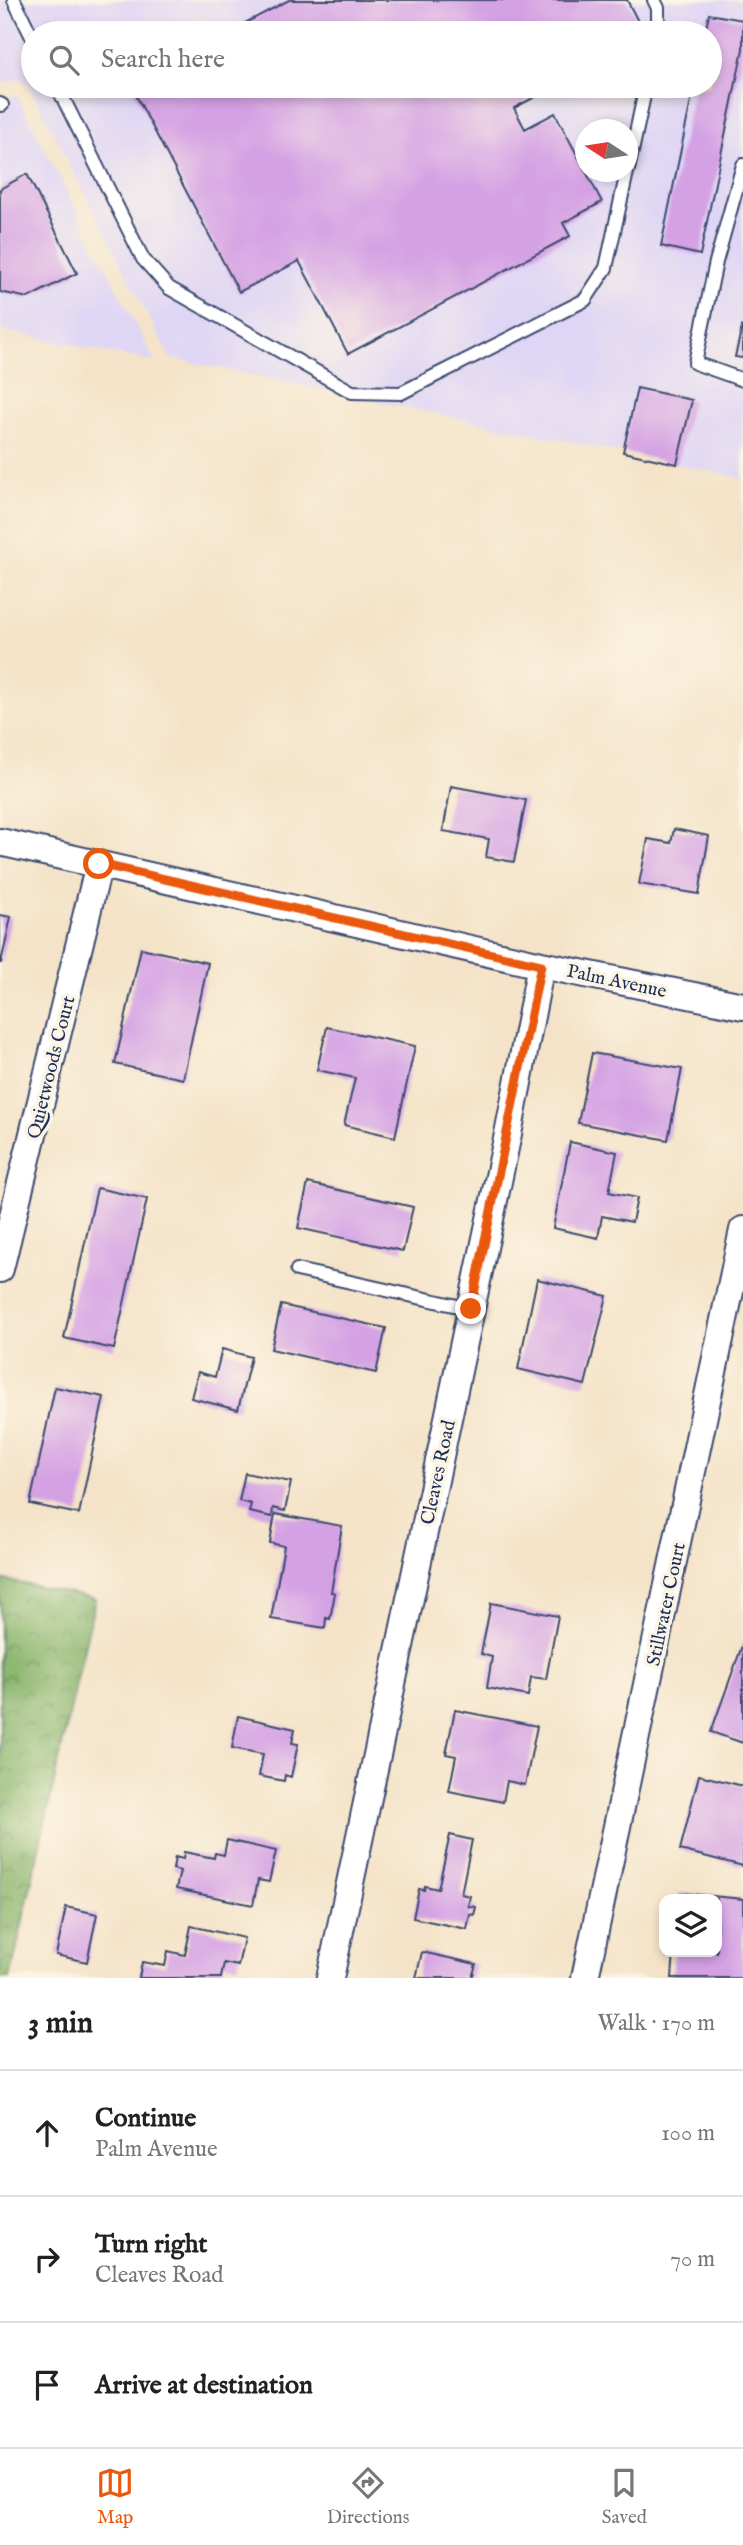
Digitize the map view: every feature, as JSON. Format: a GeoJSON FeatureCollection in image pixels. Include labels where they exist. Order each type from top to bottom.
{"type":"FeatureCollection","features":[{"type":"Feature","properties":{"kind":"street","name":"Palm Avenue"},"geometry":{"type":"LineString","coordinates":[[0,842],[541,965],[743,1006]]}},
{"type":"Feature","properties":{"kind":"street","name":"Quietwoods Court"},"geometry":{"type":"LineString","coordinates":[[0,1269],[99,864]]}},
{"type":"Feature","properties":{"kind":"street","name":"Cleaves Road"},"geometry":{"type":"LineString","coordinates":[[330,1978],[541,965]]}},
{"type":"Feature","properties":{"kind":"street","name":"Stillwater Court"},"geometry":{"type":"LineString","coordinates":[[585,1978],[743,1230]]}},
{"type":"Feature","properties":{"kind":"lane"},"geometry":{"type":"LineString","coordinates":[[14,0],[24,21]]}},
{"type":"Feature","properties":{"kind":"lane"},"geometry":{"type":"LineString","coordinates":[[654,0],[658,8],[658,21]]}},
{"type":"Feature","properties":{"kind":"lane"},"geometry":{"type":"LineString","coordinates":[[63,98],[143,259],[169,288],[352,392],[401,393],[585,300],[606,268],[625,182]]}},
{"type":"Feature","properties":{"kind":"lane"},"geometry":{"type":"LineString","coordinates":[[638,122],[643,98]]}},
{"type":"Feature","properties":{"kind":"lane"},"geometry":{"type":"LineString","coordinates":[[743,165],[716,262],[695,363],[743,380]]}},
{"type":"Feature","properties":{"kind":"lane"},"geometry":{"type":"LineString","coordinates":[[298,1270],[471,1309]]}},
{"type":"Feature","properties":{"kind":"shaded area"},"geometry":{"type":"Polygon","coordinates":[[[0,0],[743,0],[743,478],[170,358],[35,98],[722,98],[722,21],[21,21],[21,80],[0,85],[0,0]]]}},
{"type":"Feature","properties":{"kind":"shaded area"},"geometry":{"type":"Polygon","coordinates":[[[16,94],[155,362],[0,330],[0,102],[16,94]]]}},
{"type":"Feature","properties":{"kind":"green space"},"geometry":{"type":"Polygon","coordinates":[[[0,1579],[95,1599],[10,1978],[0,1978],[0,1579]]]}},
{"type":"Feature","properties":{"kind":"building"},"geometry":{"type":"Polygon","coordinates":[[[289,0],[627,0],[638,21],[249,21],[289,0]]]}},
{"type":"Feature","properties":{"kind":"building"},"geometry":{"type":"Polygon","coordinates":[[[709,14],[743,20],[743,49],[700,255],[661,246],[692,98],[722,98],[722,21],[708,21],[709,14]]]}},
{"type":"Feature","properties":{"kind":"building"},"geometry":{"type":"Polygon","coordinates":[[[137,98],[533,98],[514,108],[525,129],[555,113],[575,151],[575,182],[591,182],[602,202],[563,223],[570,236],[348,354],[299,261],[239,292],[137,98]]]}},
{"type":"Feature","properties":{"kind":"building"},"geometry":{"type":"Polygon","coordinates":[[[27,174],[77,273],[28,298],[0,292],[0,189],[27,174]]]}},
{"type":"Feature","properties":{"kind":"building"},"geometry":{"type":"Polygon","coordinates":[[[743,328],[743,358],[735,357],[743,328]]]}},
{"type":"Feature","properties":{"kind":"building"},"geometry":{"type":"Polygon","coordinates":[[[637,388],[692,400],[677,464],[623,452],[637,388]]]}},
{"type":"Feature","properties":{"kind":"building"},"geometry":{"type":"Polygon","coordinates":[[[451,786],[526,800],[514,862],[486,857],[489,839],[443,831],[451,786]]]}},
{"type":"Feature","properties":{"kind":"building"},"geometry":{"type":"Polygon","coordinates":[[[674,829],[709,836],[699,894],[639,884],[648,839],[671,843],[674,829]]]}},
{"type":"Feature","properties":{"kind":"building"},"geometry":{"type":"Polygon","coordinates":[[[0,915],[11,917],[1,963],[0,963],[0,915]]]}},
{"type":"Feature","properties":{"kind":"building"},"geometry":{"type":"Polygon","coordinates":[[[141,948],[208,963],[183,1079],[115,1064],[141,948]]]}},
{"type":"Feature","properties":{"kind":"building"},"geometry":{"type":"Polygon","coordinates":[[[327,1027],[415,1046],[395,1137],[344,1125],[355,1078],[317,1070],[327,1027]]]}},
{"type":"Feature","properties":{"kind":"building"},"geometry":{"type":"Polygon","coordinates":[[[592,1053],[682,1069],[668,1140],[578,1123],[592,1053]]]}},
{"type":"Feature","properties":{"kind":"building"},"geometry":{"type":"Polygon","coordinates":[[[570,1142],[617,1152],[609,1192],[637,1198],[632,1222],[602,1216],[598,1238],[553,1228],[570,1142]]]}},
{"type":"Feature","properties":{"kind":"building"},"geometry":{"type":"Polygon","coordinates":[[[308,1183],[413,1207],[403,1251],[298,1228],[308,1183]]]}},
{"type":"Feature","properties":{"kind":"building"},"geometry":{"type":"Polygon","coordinates":[[[97,1188],[147,1199],[114,1349],[64,1338],[97,1188]]]}},
{"type":"Feature","properties":{"kind":"building"},"geometry":{"type":"Polygon","coordinates":[[[537,1279],[607,1296],[585,1385],[518,1369],[537,1279]]]}},
{"type":"Feature","properties":{"kind":"building"},"geometry":{"type":"Polygon","coordinates":[[[281,1305],[386,1328],[376,1373],[271,1349],[281,1305]]]}},
{"type":"Feature","properties":{"kind":"building"},"geometry":{"type":"Polygon","coordinates":[[[222,1349],[251,1357],[238,1410],[191,1398],[198,1372],[215,1377],[222,1349]]]}},
{"type":"Feature","properties":{"kind":"building"},"geometry":{"type":"Polygon","coordinates":[[[55,1387],[104,1397],[79,1514],[30,1504],[55,1387]]]}},
{"type":"Feature","properties":{"kind":"building"},"geometry":{"type":"Polygon","coordinates":[[[245,1473],[291,1482],[285,1511],[273,1508],[272,1517],[249,1512],[251,1504],[239,1501],[245,1473]]]}},
{"type":"Feature","properties":{"kind":"building"},"geometry":{"type":"Polygon","coordinates":[[[275,1514],[342,1526],[331,1592],[335,1593],[330,1619],[326,1618],[325,1628],[271,1619],[284,1546],[270,1543],[275,1514]]]}},
{"type":"Feature","properties":{"kind":"building"},"geometry":{"type":"Polygon","coordinates":[[[491,1603],[558,1616],[546,1679],[531,1677],[528,1696],[487,1688],[492,1657],[481,1654],[491,1603]]]}},
{"type":"Feature","properties":{"kind":"building"},"geometry":{"type":"Polygon","coordinates":[[[743,1643],[743,1743],[711,1732],[743,1643]]]}},
{"type":"Feature","properties":{"kind":"building"},"geometry":{"type":"Polygon","coordinates":[[[455,1710],[537,1726],[525,1785],[507,1781],[503,1802],[449,1791],[456,1756],[446,1754],[455,1710]]]}},
{"type":"Feature","properties":{"kind":"building"},"geometry":{"type":"Polygon","coordinates":[[[238,1716],[295,1729],[292,1743],[298,1744],[291,1777],[285,1775],[284,1781],[259,1776],[263,1754],[232,1748],[238,1716]]]}},
{"type":"Feature","properties":{"kind":"building"},"geometry":{"type":"Polygon","coordinates":[[[699,1775],[743,1786],[743,1866],[680,1850],[699,1775]]]}},
{"type":"Feature","properties":{"kind":"building"},"geometry":{"type":"Polygon","coordinates":[[[450,1835],[472,1840],[461,1894],[470,1896],[468,1906],[476,1907],[474,1915],[470,1914],[467,1929],[413,1918],[419,1889],[424,1890],[425,1886],[438,1889],[450,1835]]]}},
{"type":"Feature","properties":{"kind":"building"},"geometry":{"type":"Polygon","coordinates":[[[227,1840],[276,1851],[269,1882],[258,1880],[253,1905],[176,1889],[180,1871],[173,1869],[175,1857],[183,1859],[184,1852],[214,1858],[215,1853],[224,1855],[227,1840]]]}},
{"type":"Feature","properties":{"kind":"building"},"geometry":{"type":"Polygon","coordinates":[[[722,1897],[743,1899],[743,1978],[672,1978],[674,1957],[722,1957],[722,1897]]]}},
{"type":"Feature","properties":{"kind":"building"},"geometry":{"type":"Polygon","coordinates":[[[66,1907],[97,1914],[87,1962],[56,1955],[66,1907]]]}},
{"type":"Feature","properties":{"kind":"building"},"geometry":{"type":"Polygon","coordinates":[[[191,1926],[244,1938],[238,1966],[224,1963],[221,1978],[139,1978],[142,1962],[165,1966],[168,1951],[185,1955],[191,1926]]]}},
{"type":"Feature","properties":{"kind":"building"},"geometry":{"type":"Polygon","coordinates":[[[422,1952],[476,1964],[472,1978],[416,1978],[422,1952]]]}},
{"type":"Feature","properties":{"kind":"route"},"geometry":{"type":"LineString","coordinates":[[99,864],[541,965],[509,1134],[471,1309]]}}]}
